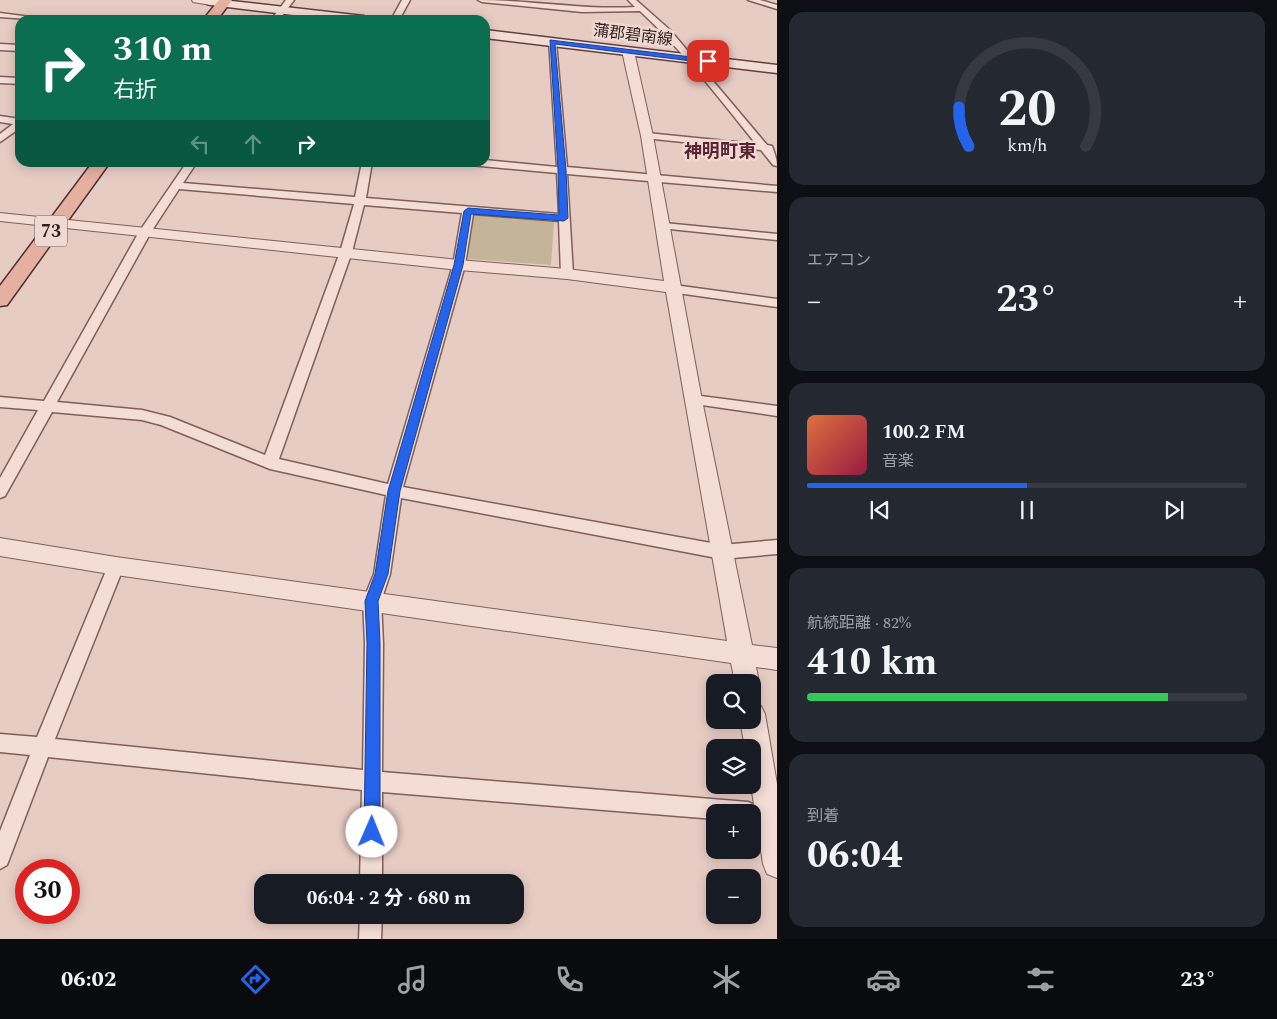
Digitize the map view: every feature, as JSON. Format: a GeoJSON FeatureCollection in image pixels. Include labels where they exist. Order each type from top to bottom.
{"type":"FeatureCollection","features":[{"type":"Feature","properties":{"kind":"main road"},"geometry":{"type":"LineString","coordinates":[[214,1],[278,15]]}},
{"type":"Feature","properties":{"kind":"main road"},"geometry":{"type":"LineString","coordinates":[[201,15],[214,1]]}},
{"type":"Feature","properties":{"kind":"main road"},"geometry":{"type":"LineString","coordinates":[[211,15],[214,1]]}},
{"type":"Feature","properties":{"kind":"main road","name":"蒲郡碧南線"},"geometry":{"type":"LineString","coordinates":[[490,35],[777,69]]}},
{"type":"Feature","properties":{"kind":"main road","name":"73"},"geometry":{"type":"LineString","coordinates":[[0,300],[84,167]]}},
{"type":"Feature","properties":{"kind":"main road","name":"73"},"geometry":{"type":"LineString","coordinates":[[0,274],[98,167]]}},
{"type":"Feature","properties":{"kind":"street"},"geometry":{"type":"LineString","coordinates":[[278,15],[290,0]]}},
{"type":"Feature","properties":{"kind":"street"},"geometry":{"type":"LineString","coordinates":[[398,15],[406,0]]}},
{"type":"Feature","properties":{"kind":"street"},"geometry":{"type":"LineString","coordinates":[[482,0],[524,2],[590,11],[642,9]]}},
{"type":"Feature","properties":{"kind":"street"},"geometry":{"type":"LineString","coordinates":[[632,0],[667,32],[777,163]]}},
{"type":"Feature","properties":{"kind":"street"},"geometry":{"type":"LineString","coordinates":[[752,0],[777,7]]}},
{"type":"Feature","properties":{"kind":"street"},"geometry":{"type":"LineString","coordinates":[[0,15],[15,17]]}},
{"type":"Feature","properties":{"kind":"street"},"geometry":{"type":"LineString","coordinates":[[552,42],[562,170],[567,274]]}},
{"type":"Feature","properties":{"kind":"street"},"geometry":{"type":"LineString","coordinates":[[0,47],[15,48]]}},
{"type":"Feature","properties":{"kind":"street"},"geometry":{"type":"LineString","coordinates":[[628,52],[648,136],[693,400],[746,674]]}},
{"type":"Feature","properties":{"kind":"street"},"geometry":{"type":"LineString","coordinates":[[0,80],[15,81]]}},
{"type":"Feature","properties":{"kind":"street"},"geometry":{"type":"LineString","coordinates":[[0,120],[15,122]]}},
{"type":"Feature","properties":{"kind":"street"},"geometry":{"type":"LineString","coordinates":[[0,139],[15,126]]}},
{"type":"Feature","properties":{"kind":"street"},"geometry":{"type":"LineString","coordinates":[[648,136],[777,148]]}},
{"type":"Feature","properties":{"kind":"street"},"geometry":{"type":"LineString","coordinates":[[490,164],[777,189]]}},
{"type":"Feature","properties":{"kind":"street"},"geometry":{"type":"LineString","coordinates":[[0,492],[145,232],[189,167]]}},
{"type":"Feature","properties":{"kind":"street"},"geometry":{"type":"LineString","coordinates":[[270,464],[346,252],[360,201],[365,167]]}},
{"type":"Feature","properties":{"kind":"street"},"geometry":{"type":"LineString","coordinates":[[178,186],[564,218]]}},
{"type":"Feature","properties":{"kind":"street"},"geometry":{"type":"LineString","coordinates":[[371,874],[373,781],[372,601],[382,574],[394,491],[459,265],[468,211]]}},
{"type":"Feature","properties":{"kind":"street"},"geometry":{"type":"LineString","coordinates":[[0,217],[459,265],[567,274],[777,302]]}},
{"type":"Feature","properties":{"kind":"street"},"geometry":{"type":"LineString","coordinates":[[664,226],[777,237]]}},
{"type":"Feature","properties":{"kind":"street"},"geometry":{"type":"LineString","coordinates":[[693,400],[777,411]]}},
{"type":"Feature","properties":{"kind":"street"},"geometry":{"type":"LineString","coordinates":[[0,402],[142,415],[165,421],[270,464],[394,491],[722,552],[777,547]]}},
{"type":"Feature","properties":{"kind":"street"},"geometry":{"type":"LineString","coordinates":[[0,547],[116,566],[777,659]]}},
{"type":"Feature","properties":{"kind":"street"},"geometry":{"type":"LineString","coordinates":[[0,858],[116,566]]}},
{"type":"Feature","properties":{"kind":"street"},"geometry":{"type":"LineString","coordinates":[[754,729],[762,814],[777,864]]}},
{"type":"Feature","properties":{"kind":"street"},"geometry":{"type":"LineString","coordinates":[[0,743],[373,781],[762,814]]}},
{"type":"Feature","properties":{"kind":"street"},"geometry":{"type":"LineString","coordinates":[[370,939],[371,924]]}},
{"type":"Feature","properties":{"kind":"shaded area"},"geometry":{"type":"Polygon","coordinates":[[[471,215],[554,222],[551,265],[468,259],[471,215]]]}},
{"type":"Feature","properties":{"kind":"district","name":"神明町東"},"geometry":{"type":"Point","coordinates":[720,151]}},
{"type":"Feature","properties":{"kind":"route"},"geometry":{"type":"LineString","coordinates":[[372,832],[374,643],[372,601],[382,574],[394,491],[459,265],[468,211],[564,218],[552,42],[708,61]]}}]}
